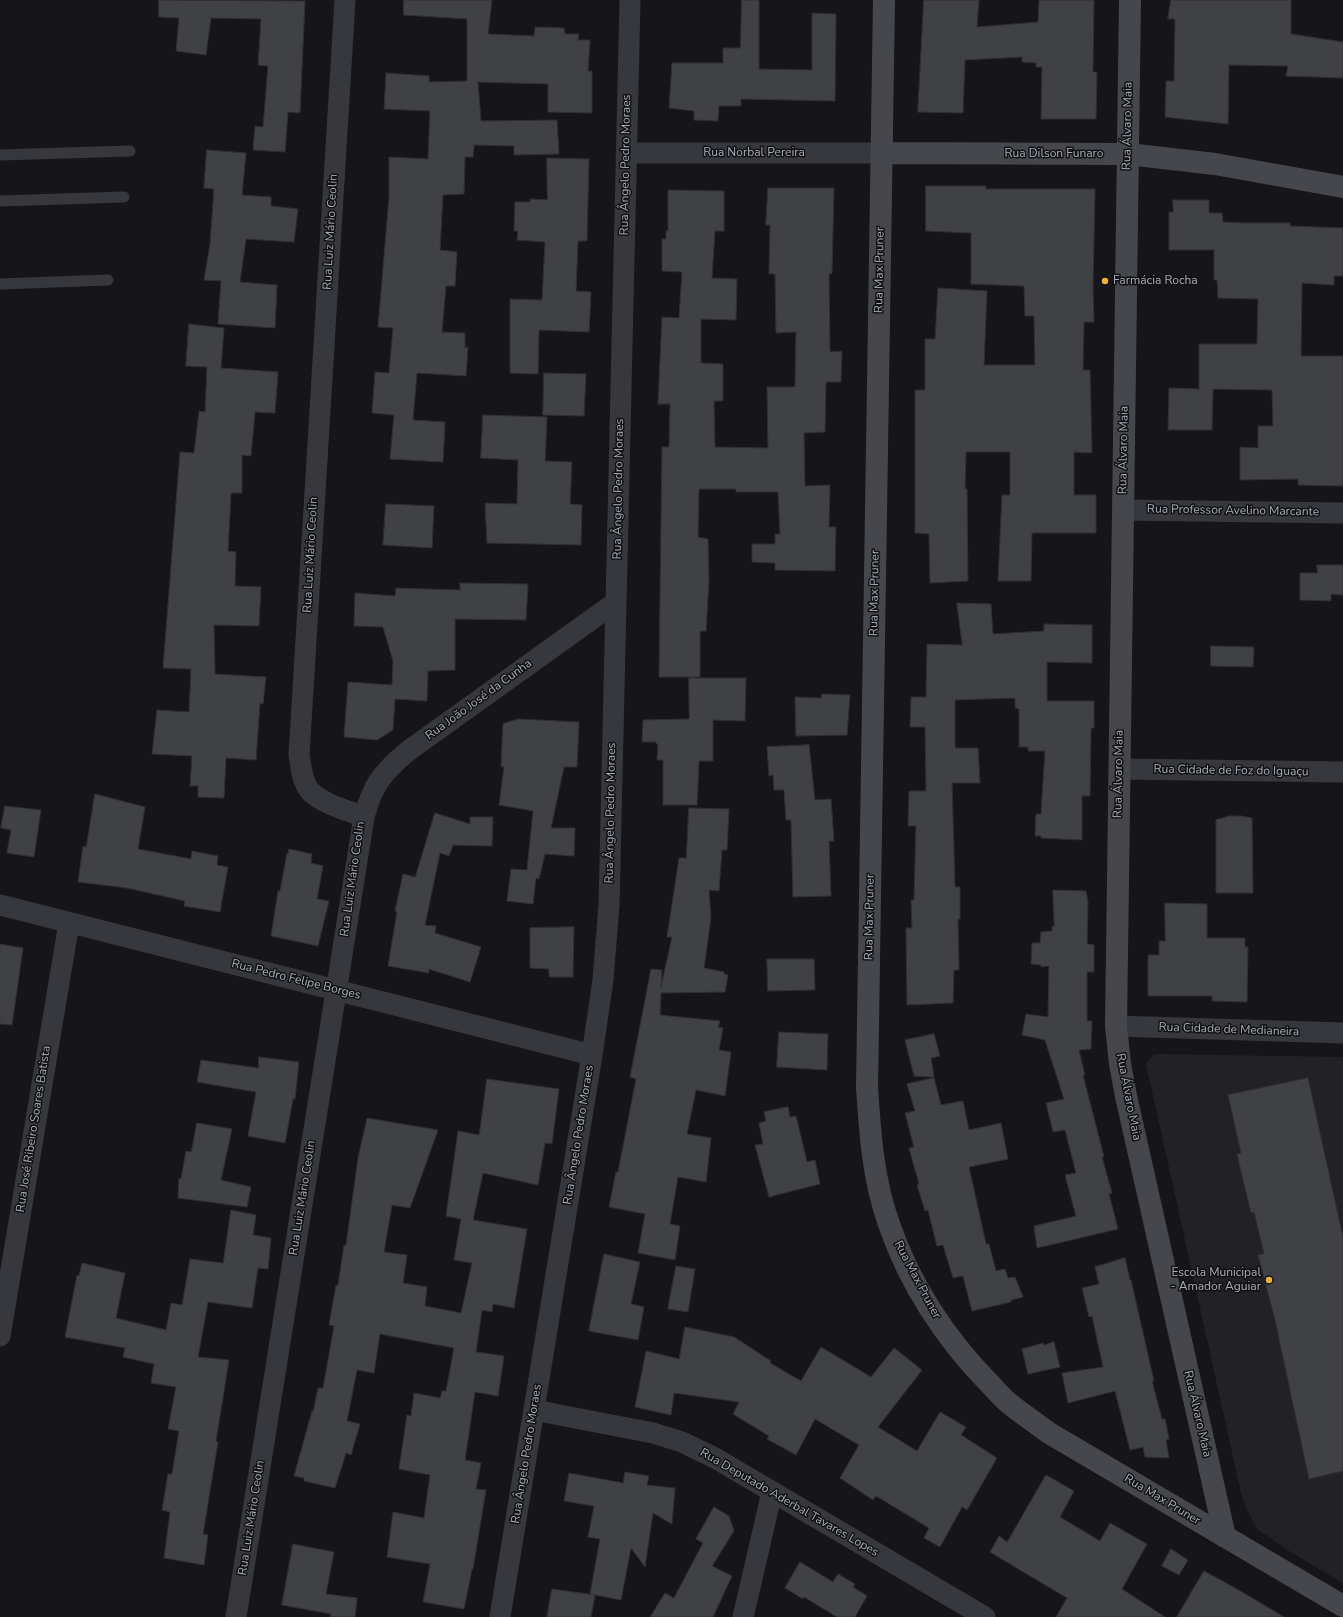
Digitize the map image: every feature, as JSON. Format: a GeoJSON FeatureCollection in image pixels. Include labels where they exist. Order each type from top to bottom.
{"type":"FeatureCollection","features":[{"type":"Feature","properties":{"kind":"street","name":"Rua Luiz Mário Ceolin"},"geometry":{"type":"LineString","coordinates":[[236,1617],[364,817],[325,801],[309,790],[302,773],[299,755],[345,0]]}},
{"type":"Feature","properties":{"kind":"street","name":"Rua Ângelo Pedro Moraes"},"geometry":{"type":"LineString","coordinates":[[500,1617],[603,980],[609,905],[630,0]]}},
{"type":"Feature","properties":{"kind":"street","name":"Rua Max Pruner"},"geometry":{"type":"LineString","coordinates":[[884,0],[867,1087],[871,1143],[878,1185],[891,1230],[902,1257],[922,1295],[945,1330],[972,1365],[1009,1404],[1049,1433],[1343,1606]]}},
{"type":"Feature","properties":{"kind":"street","name":"Rua Álvaro Maia"},"geometry":{"type":"LineString","coordinates":[[1130,0],[1116,1026],[1120,1064],[1126,1096],[1225,1537]]}},
{"type":"Feature","properties":{"kind":"street","name":"Rua Norbal Pereira"},"geometry":{"type":"LineString","coordinates":[[626,153],[882,154]]}},
{"type":"Feature","properties":{"kind":"street","name":"Rua Dilson Funaro"},"geometry":{"type":"LineString","coordinates":[[882,154],[1128,154],[1215,164],[1343,187]]}},
{"type":"Feature","properties":{"kind":"street","name":"Rua Professor Avelino Marcante"},"geometry":{"type":"LineString","coordinates":[[1123,510],[1343,513]]}},
{"type":"Feature","properties":{"kind":"street","name":"Rua João José da Cunha"},"geometry":{"type":"LineString","coordinates":[[364,817],[369,798],[378,781],[394,763],[414,746],[616,602]]}},
{"type":"Feature","properties":{"kind":"street","name":"Rua Cidade de Foz do Iguaçu"},"geometry":{"type":"LineString","coordinates":[[1120,769],[1343,772]]}},
{"type":"Feature","properties":{"kind":"street","name":"Rua Pedro Felipe Borges"},"geometry":{"type":"LineString","coordinates":[[0,905],[592,1055]]}},
{"type":"Feature","properties":{"kind":"street","name":"Rua José Ribeiro Soares Batista"},"geometry":{"type":"LineString","coordinates":[[0,1336],[69,923]]}},
{"type":"Feature","properties":{"kind":"street","name":"Rua Cidade de Medianeira"},"geometry":{"type":"LineString","coordinates":[[1116,1026],[1343,1033]]}},
{"type":"Feature","properties":{"kind":"street","name":"Rua Deputado Aderbal Tavares Lopes"},"geometry":{"type":"LineString","coordinates":[[534,1410],[653,1433],[682,1442],[715,1458],[985,1617]]}},
{"type":"Feature","properties":{"kind":"street"},"geometry":{"type":"LineString","coordinates":[[743,1617],[772,1492]]}},
{"type":"Feature","properties":{"kind":"lane"},"geometry":{"type":"LineString","coordinates":[[0,155],[130,151]]}},
{"type":"Feature","properties":{"kind":"lane"},"geometry":{"type":"LineString","coordinates":[[0,201],[124,196]]}},
{"type":"Feature","properties":{"kind":"lane"},"geometry":{"type":"LineString","coordinates":[[0,284],[108,280]]}},
{"type":"Feature","properties":{"kind":"shaded area","name":"Escola Municipal - Amador Aguiar"},"geometry":{"type":"Polygon","coordinates":[[[1154,1054],[1343,1057],[1343,1583],[1289,1551],[1257,1529],[1242,1497],[1146,1064],[1154,1054]]]}},
{"type":"Feature","properties":{"kind":"building"},"geometry":{"type":"Polygon","coordinates":[[[159,0],[305,1],[300,113],[288,112],[285,152],[253,150],[255,126],[263,127],[268,66],[258,65],[261,19],[211,18],[206,55],[176,51],[179,18],[159,17],[159,0]]]}},
{"type":"Feature","properties":{"kind":"building"},"geometry":{"type":"Polygon","coordinates":[[[404,0],[492,0],[488,34],[534,36],[535,27],[564,28],[565,34],[579,34],[578,40],[590,40],[588,71],[592,71],[592,113],[548,112],[548,84],[478,82],[481,121],[557,120],[559,154],[514,155],[514,146],[474,145],[473,157],[465,157],[464,194],[443,195],[440,250],[457,252],[455,286],[446,286],[442,332],[465,333],[465,348],[468,347],[466,376],[417,373],[413,420],[445,422],[443,462],[390,459],[394,415],[372,413],[375,372],[389,373],[393,328],[378,327],[389,198],[389,157],[428,159],[430,111],[384,109],[386,73],[429,76],[429,82],[467,81],[467,19],[404,15],[404,0]]]}},
{"type":"Feature","properties":{"kind":"building"},"geometry":{"type":"Polygon","coordinates":[[[742,0],[759,0],[759,69],[812,70],[812,13],[836,14],[835,101],[741,99],[741,106],[719,106],[718,121],[694,120],[694,111],[669,108],[672,63],[723,63],[723,48],[740,48],[742,0]]]}},
{"type":"Feature","properties":{"kind":"building"},"geometry":{"type":"Polygon","coordinates":[[[924,0],[979,0],[977,27],[1038,22],[1039,0],[1094,0],[1093,72],[1097,72],[1096,119],[1041,119],[1042,67],[1036,67],[1036,63],[1022,62],[1022,57],[965,60],[963,113],[918,112],[924,0]]]}},
{"type":"Feature","properties":{"kind":"building"},"geometry":{"type":"Polygon","coordinates":[[[1171,0],[1291,0],[1291,34],[1343,42],[1343,78],[1286,76],[1288,66],[1229,65],[1228,124],[1165,117],[1166,81],[1174,81],[1175,19],[1168,19],[1171,0]]]}},
{"type":"Feature","properties":{"kind":"building"},"geometry":{"type":"Polygon","coordinates":[[[207,150],[246,153],[242,195],[271,197],[271,206],[298,209],[294,242],[246,239],[240,282],[277,285],[275,328],[218,324],[221,281],[204,280],[210,244],[214,189],[204,188],[207,150]]]}},
{"type":"Feature","properties":{"kind":"building"},"geometry":{"type":"Polygon","coordinates":[[[547,158],[589,159],[587,241],[578,241],[576,291],[591,292],[589,332],[539,330],[538,374],[510,373],[510,299],[542,300],[545,242],[517,240],[518,231],[514,231],[515,202],[530,202],[530,199],[547,200],[547,158]]]}},
{"type":"Feature","properties":{"kind":"building"},"geometry":{"type":"Polygon","coordinates":[[[926,186],[986,186],[986,189],[1095,189],[1093,288],[1094,322],[1084,322],[1083,370],[1090,370],[1092,453],[1074,452],[1074,495],[1096,495],[1096,533],[1032,533],[1031,581],[998,581],[1002,495],[1010,495],[1010,452],[966,452],[965,489],[967,489],[968,581],[930,583],[929,534],[915,533],[915,390],[925,390],[925,339],[935,339],[938,288],[987,291],[984,365],[1035,365],[1034,316],[1025,316],[1024,286],[971,284],[971,233],[926,231],[926,186]]]}},
{"type":"Feature","properties":{"kind":"building"},"geometry":{"type":"Polygon","coordinates":[[[768,188],[834,188],[832,273],[829,274],[830,352],[842,351],[841,382],[826,382],[825,432],[804,433],[805,486],[830,485],[829,527],[836,527],[835,571],[775,570],[775,563],[752,562],[752,544],[775,544],[775,534],[780,534],[778,492],[736,492],[736,489],[699,489],[698,537],[708,539],[709,581],[706,631],[700,631],[700,677],[659,677],[662,447],[669,447],[670,404],[658,404],[662,317],[679,318],[682,272],[662,271],[662,239],[666,239],[666,231],[668,231],[668,190],[724,191],[724,231],[715,231],[712,278],[737,279],[736,320],[701,319],[701,363],[723,364],[723,401],[714,401],[715,447],[768,448],[767,387],[795,387],[796,332],[776,333],[775,274],[769,274],[770,225],[766,225],[768,188]]]}},
{"type":"Feature","properties":{"kind":"building"},"geometry":{"type":"Polygon","coordinates":[[[1173,200],[1209,200],[1209,213],[1222,213],[1223,222],[1290,223],[1290,226],[1343,228],[1343,276],[1334,276],[1334,285],[1302,283],[1301,356],[1343,356],[1343,486],[1298,485],[1298,479],[1240,480],[1240,447],[1258,448],[1258,426],[1273,426],[1272,390],[1213,389],[1212,430],[1168,430],[1169,388],[1199,389],[1199,344],[1257,344],[1258,299],[1218,298],[1217,280],[1214,280],[1214,250],[1169,250],[1169,212],[1173,212],[1173,200]]]}},
{"type":"Feature","properties":{"kind":"building"},"geometry":{"type":"Polygon","coordinates":[[[189,324],[224,328],[221,368],[278,372],[275,413],[255,412],[251,456],[242,455],[242,493],[231,493],[228,551],[236,552],[235,586],[261,587],[259,626],[214,625],[215,674],[266,677],[263,704],[260,703],[256,760],[226,758],[224,798],[198,797],[198,786],[190,786],[192,756],[152,754],[157,710],[189,712],[191,669],[163,668],[180,452],[194,453],[199,411],[205,412],[207,367],[186,366],[189,324]]]}},
{"type":"Feature","properties":{"kind":"building"},"geometry":{"type":"Polygon","coordinates":[[[544,373],[586,374],[584,416],[543,415],[544,373]]]}},
{"type":"Feature","properties":{"kind":"building"},"geometry":{"type":"Polygon","coordinates":[[[483,415],[547,417],[545,461],[572,462],[570,504],[582,505],[581,545],[487,543],[485,503],[517,504],[518,460],[481,458],[483,415]]]}},
{"type":"Feature","properties":{"kind":"building"},"geometry":{"type":"Polygon","coordinates":[[[386,504],[434,506],[432,548],[383,545],[386,504]]]}},
{"type":"Feature","properties":{"kind":"building"},"geometry":{"type":"Polygon","coordinates":[[[1317,565],[1343,565],[1343,595],[1331,594],[1331,601],[1300,600],[1300,573],[1317,573],[1317,565]]]}},
{"type":"Feature","properties":{"kind":"building"},"geometry":{"type":"Polygon","coordinates":[[[460,583],[528,584],[526,620],[455,619],[455,670],[428,671],[427,701],[395,699],[393,730],[377,740],[344,737],[348,682],[392,685],[393,661],[383,627],[354,626],[355,593],[395,596],[396,588],[460,590],[460,583]]]}},
{"type":"Feature","properties":{"kind":"building"},"geometry":{"type":"Polygon","coordinates":[[[957,603],[991,604],[993,634],[1044,631],[1044,624],[1092,625],[1092,663],[1047,662],[1047,701],[1094,701],[1094,728],[1091,728],[1090,796],[1082,796],[1082,840],[1041,838],[1041,836],[1035,836],[1036,814],[1041,814],[1045,751],[1028,751],[1028,747],[1019,747],[1019,709],[1015,708],[1015,698],[955,700],[955,748],[978,748],[980,783],[952,783],[955,887],[960,887],[960,919],[958,919],[959,970],[954,970],[953,1003],[907,1005],[906,928],[912,928],[911,900],[914,900],[916,826],[908,826],[909,791],[926,791],[925,727],[910,727],[911,697],[926,697],[927,644],[962,645],[957,603]]]}},
{"type":"Feature","properties":{"kind":"building"},"geometry":{"type":"Polygon","coordinates":[[[1211,646],[1254,647],[1253,667],[1211,666],[1211,646]]]}},
{"type":"Feature","properties":{"kind":"building"},"geometry":{"type":"Polygon","coordinates":[[[689,678],[746,678],[745,721],[713,720],[713,761],[699,761],[697,805],[663,805],[663,760],[657,760],[658,744],[656,744],[656,742],[642,742],[643,720],[689,719],[689,678]]]}},
{"type":"Feature","properties":{"kind":"building"},"geometry":{"type":"Polygon","coordinates":[[[822,694],[850,695],[847,735],[796,736],[795,697],[821,698],[822,694]]]}},
{"type":"Feature","properties":{"kind":"building"},"geometry":{"type":"Polygon","coordinates":[[[518,719],[579,722],[577,767],[564,767],[551,828],[575,828],[574,856],[545,854],[539,879],[536,878],[533,904],[507,901],[511,869],[527,870],[533,811],[499,805],[504,767],[501,766],[503,724],[518,719]]]}},
{"type":"Feature","properties":{"kind":"building"},"geometry":{"type":"Polygon","coordinates":[[[809,745],[815,800],[831,799],[834,841],[829,841],[831,896],[793,897],[791,820],[786,820],[784,790],[774,790],[773,775],[769,776],[767,747],[809,745]]]}},
{"type":"Feature","properties":{"kind":"building"},"geometry":{"type":"Polygon","coordinates":[[[95,794],[145,807],[138,849],[191,859],[192,851],[218,856],[217,865],[228,867],[220,912],[184,906],[185,901],[127,888],[78,882],[83,846],[86,847],[95,794]]]}},
{"type":"Feature","properties":{"kind":"building"},"geometry":{"type":"Polygon","coordinates":[[[5,806],[41,810],[34,857],[7,853],[11,830],[1,828],[5,806]]]}},
{"type":"Feature","properties":{"kind":"building"},"geometry":{"type":"Polygon","coordinates":[[[689,808],[729,809],[727,850],[722,850],[719,891],[709,890],[711,918],[704,968],[724,972],[724,974],[728,975],[725,992],[661,993],[660,1015],[720,1021],[718,1027],[723,1028],[719,1050],[731,1052],[725,1096],[696,1090],[687,1134],[711,1138],[706,1182],[678,1177],[670,1224],[680,1226],[675,1260],[638,1253],[645,1214],[609,1207],[616,1172],[618,1172],[636,1079],[630,1077],[651,969],[662,970],[661,987],[672,937],[667,937],[679,858],[686,858],[689,808]]]}},
{"type":"Feature","properties":{"kind":"building"},"geometry":{"type":"Polygon","coordinates":[[[435,813],[470,824],[470,817],[493,817],[492,846],[453,845],[449,856],[440,853],[425,925],[436,926],[435,933],[481,947],[470,982],[429,969],[429,973],[388,966],[397,912],[395,911],[403,874],[415,877],[435,813]]]}},
{"type":"Feature","properties":{"kind":"building"},"geometry":{"type":"Polygon","coordinates":[[[1230,816],[1252,818],[1253,893],[1216,893],[1216,820],[1230,816]]]}},
{"type":"Feature","properties":{"kind":"building"},"geometry":{"type":"Polygon","coordinates":[[[289,849],[312,854],[311,863],[323,866],[317,899],[329,901],[318,946],[271,936],[278,891],[280,891],[289,849]]]}},
{"type":"Feature","properties":{"kind":"building"},"geometry":{"type":"Polygon","coordinates":[[[1053,890],[1086,891],[1088,902],[1087,944],[1094,945],[1094,972],[1087,972],[1087,1021],[1092,1021],[1091,1049],[1079,1050],[1085,1075],[1083,1075],[1112,1193],[1109,1194],[1118,1229],[1037,1248],[1034,1226],[1076,1216],[1065,1175],[1076,1173],[1065,1130],[1053,1132],[1046,1103],[1064,1099],[1045,1040],[1022,1035],[1026,1014],[1048,1017],[1049,966],[1041,967],[1041,965],[1031,964],[1032,943],[1040,943],[1041,932],[1052,931],[1052,926],[1054,926],[1053,890]]]}},
{"type":"Feature","properties":{"kind":"building"},"geometry":{"type":"Polygon","coordinates":[[[1165,903],[1207,904],[1207,938],[1245,938],[1245,947],[1248,947],[1247,1002],[1212,1001],[1212,996],[1148,996],[1148,955],[1159,955],[1159,941],[1165,941],[1165,903]]]}},
{"type":"Feature","properties":{"kind":"building"},"geometry":{"type":"Polygon","coordinates":[[[574,927],[573,977],[549,977],[549,969],[530,968],[530,928],[574,927]]]}},
{"type":"Feature","properties":{"kind":"building"},"geometry":{"type":"Polygon","coordinates":[[[0,944],[23,948],[12,1025],[0,1024],[0,944]]]}},
{"type":"Feature","properties":{"kind":"building"},"geometry":{"type":"Polygon","coordinates":[[[767,959],[814,959],[815,990],[768,991],[767,959]]]}},
{"type":"Feature","properties":{"kind":"building"},"geometry":{"type":"Polygon","coordinates":[[[779,1032],[828,1034],[827,1070],[777,1067],[779,1032]]]}},
{"type":"Feature","properties":{"kind":"building"},"geometry":{"type":"Polygon","coordinates":[[[934,1034],[940,1056],[931,1058],[934,1077],[914,1076],[905,1040],[934,1034]]]}},
{"type":"Feature","properties":{"kind":"building"},"geometry":{"type":"Polygon","coordinates":[[[259,1057],[299,1062],[295,1099],[293,1099],[285,1143],[248,1136],[256,1092],[197,1082],[201,1060],[258,1068],[259,1057]]]}},
{"type":"Feature","properties":{"kind":"building"},"geometry":{"type":"Polygon","coordinates":[[[934,1078],[941,1105],[963,1101],[969,1130],[1001,1123],[1008,1159],[969,1167],[986,1244],[989,1244],[996,1271],[1005,1269],[1008,1278],[1015,1277],[1023,1297],[1011,1300],[1011,1302],[972,1311],[963,1276],[953,1278],[943,1245],[937,1246],[928,1210],[925,1211],[917,1185],[919,1184],[909,1148],[914,1147],[905,1113],[915,1111],[907,1084],[934,1078]]]}},
{"type":"Feature","properties":{"kind":"building"},"geometry":{"type":"Polygon","coordinates":[[[1308,1078],[1343,1237],[1343,1471],[1309,1479],[1275,1320],[1258,1255],[1264,1254],[1254,1212],[1251,1213],[1237,1154],[1241,1153],[1228,1095],[1308,1078]]]}},
{"type":"Feature","properties":{"kind":"building"},"geometry":{"type":"Polygon","coordinates":[[[487,1079],[559,1089],[552,1144],[545,1143],[538,1185],[483,1173],[473,1220],[527,1229],[514,1308],[493,1304],[492,1312],[482,1310],[476,1352],[504,1356],[498,1396],[475,1392],[465,1460],[481,1463],[476,1489],[486,1490],[473,1569],[464,1609],[423,1602],[430,1564],[387,1557],[393,1512],[424,1518],[430,1475],[399,1469],[407,1415],[411,1416],[414,1393],[440,1398],[442,1391],[446,1391],[454,1348],[380,1334],[374,1373],[357,1370],[347,1421],[360,1424],[351,1455],[346,1453],[335,1488],[304,1481],[304,1478],[294,1476],[312,1411],[313,1412],[318,1388],[323,1388],[334,1326],[329,1325],[336,1285],[338,1285],[344,1245],[346,1245],[358,1158],[367,1118],[438,1130],[410,1208],[392,1205],[384,1252],[407,1255],[403,1283],[427,1287],[425,1306],[461,1313],[472,1263],[454,1260],[461,1219],[446,1216],[458,1131],[479,1135],[487,1079]]]}},
{"type":"Feature","properties":{"kind":"building"},"geometry":{"type":"Polygon","coordinates":[[[788,1107],[790,1117],[796,1116],[807,1162],[815,1160],[820,1184],[769,1197],[755,1145],[763,1144],[759,1123],[766,1121],[764,1112],[788,1107]]]}},
{"type":"Feature","properties":{"kind":"building"},"geometry":{"type":"Polygon","coordinates":[[[197,1123],[232,1129],[221,1180],[251,1187],[247,1207],[178,1198],[179,1178],[181,1179],[186,1151],[191,1152],[197,1123]]]}},
{"type":"Feature","properties":{"kind":"building"},"geometry":{"type":"Polygon","coordinates":[[[231,1210],[256,1215],[253,1235],[271,1238],[268,1269],[258,1268],[252,1308],[208,1302],[198,1357],[229,1360],[216,1441],[218,1442],[203,1534],[208,1535],[204,1565],[164,1558],[170,1512],[162,1510],[168,1474],[172,1474],[179,1431],[168,1429],[176,1387],[151,1383],[154,1364],[123,1357],[125,1348],[65,1337],[77,1275],[79,1276],[82,1263],[125,1273],[116,1318],[166,1330],[171,1303],[182,1305],[190,1259],[223,1263],[231,1210]]]}},
{"type":"Feature","properties":{"kind":"building"},"geometry":{"type":"Polygon","coordinates":[[[604,1254],[640,1262],[631,1304],[644,1307],[638,1340],[589,1331],[604,1254]]]}},
{"type":"Feature","properties":{"kind":"building"},"geometry":{"type":"Polygon","coordinates":[[[1125,1258],[1154,1381],[1152,1381],[1162,1419],[1165,1419],[1169,1439],[1166,1440],[1169,1458],[1145,1457],[1143,1447],[1130,1450],[1115,1391],[1068,1403],[1062,1373],[1103,1367],[1092,1316],[1089,1317],[1082,1288],[1099,1284],[1095,1267],[1125,1258]]]}},
{"type":"Feature","properties":{"kind":"building"},"geometry":{"type":"Polygon","coordinates":[[[676,1266],[695,1269],[688,1312],[668,1309],[676,1266]]]}},
{"type":"Feature","properties":{"kind":"building"},"geometry":{"type":"Polygon","coordinates":[[[685,1327],[734,1337],[771,1361],[770,1363],[801,1381],[821,1347],[871,1377],[894,1348],[922,1370],[878,1427],[917,1451],[940,1412],[966,1427],[961,1435],[997,1458],[967,1510],[962,1507],[940,1547],[924,1538],[929,1528],[876,1496],[873,1500],[840,1478],[859,1445],[815,1419],[796,1455],[767,1439],[769,1436],[733,1414],[739,1402],[674,1393],[671,1415],[635,1407],[646,1351],[679,1359],[685,1327]]]}},
{"type":"Feature","properties":{"kind":"building"},"geometry":{"type":"Polygon","coordinates":[[[1054,1342],[1060,1367],[1028,1374],[1022,1349],[1043,1343],[1044,1345],[1054,1342]]]}},
{"type":"Feature","properties":{"kind":"building"},"geometry":{"type":"Polygon","coordinates":[[[625,1472],[649,1476],[647,1485],[675,1488],[672,1524],[653,1513],[645,1567],[631,1548],[621,1600],[590,1594],[600,1539],[588,1537],[594,1506],[564,1501],[569,1473],[623,1483],[625,1472]]]}},
{"type":"Feature","properties":{"kind":"building"},"geometry":{"type":"Polygon","coordinates":[[[1046,1475],[1074,1491],[1060,1517],[1100,1541],[1110,1523],[1147,1544],[1122,1589],[1165,1617],[1056,1617],[1067,1598],[990,1552],[999,1536],[1007,1542],[1046,1475]]]}},
{"type":"Feature","properties":{"kind":"building"},"geometry":{"type":"Polygon","coordinates":[[[714,1507],[729,1516],[734,1531],[712,1566],[732,1576],[713,1617],[650,1617],[665,1593],[674,1598],[703,1543],[696,1539],[714,1507]]]}},
{"type":"Feature","properties":{"kind":"building"},"geometry":{"type":"Polygon","coordinates":[[[293,1544],[334,1552],[326,1594],[357,1598],[355,1617],[330,1617],[331,1614],[282,1605],[293,1544]]]}},
{"type":"Feature","properties":{"kind":"building"},"geometry":{"type":"Polygon","coordinates":[[[1171,1549],[1188,1560],[1179,1575],[1162,1566],[1171,1549]]]}},
{"type":"Feature","properties":{"kind":"building"},"geometry":{"type":"Polygon","coordinates":[[[800,1562],[833,1582],[838,1574],[855,1584],[853,1587],[867,1596],[855,1617],[837,1617],[804,1597],[803,1599],[785,1588],[800,1562]]]}},
{"type":"Feature","properties":{"kind":"building"},"geometry":{"type":"Polygon","coordinates":[[[1204,1571],[1237,1589],[1284,1617],[1177,1617],[1204,1571]]]}},
{"type":"Feature","properties":{"kind":"building"},"geometry":{"type":"Polygon","coordinates":[[[552,1589],[595,1595],[591,1617],[547,1617],[552,1589]]]}},
{"type":"Feature","properties":{"kind":"place","name":"Farmácia Rocha"},"geometry":{"type":"Point","coordinates":[1105,281]}},
{"type":"Feature","properties":{"kind":"place","name":"Escola Municipal - Amador Aguiar"},"geometry":{"type":"Point","coordinates":[1269,1280]}}]}
